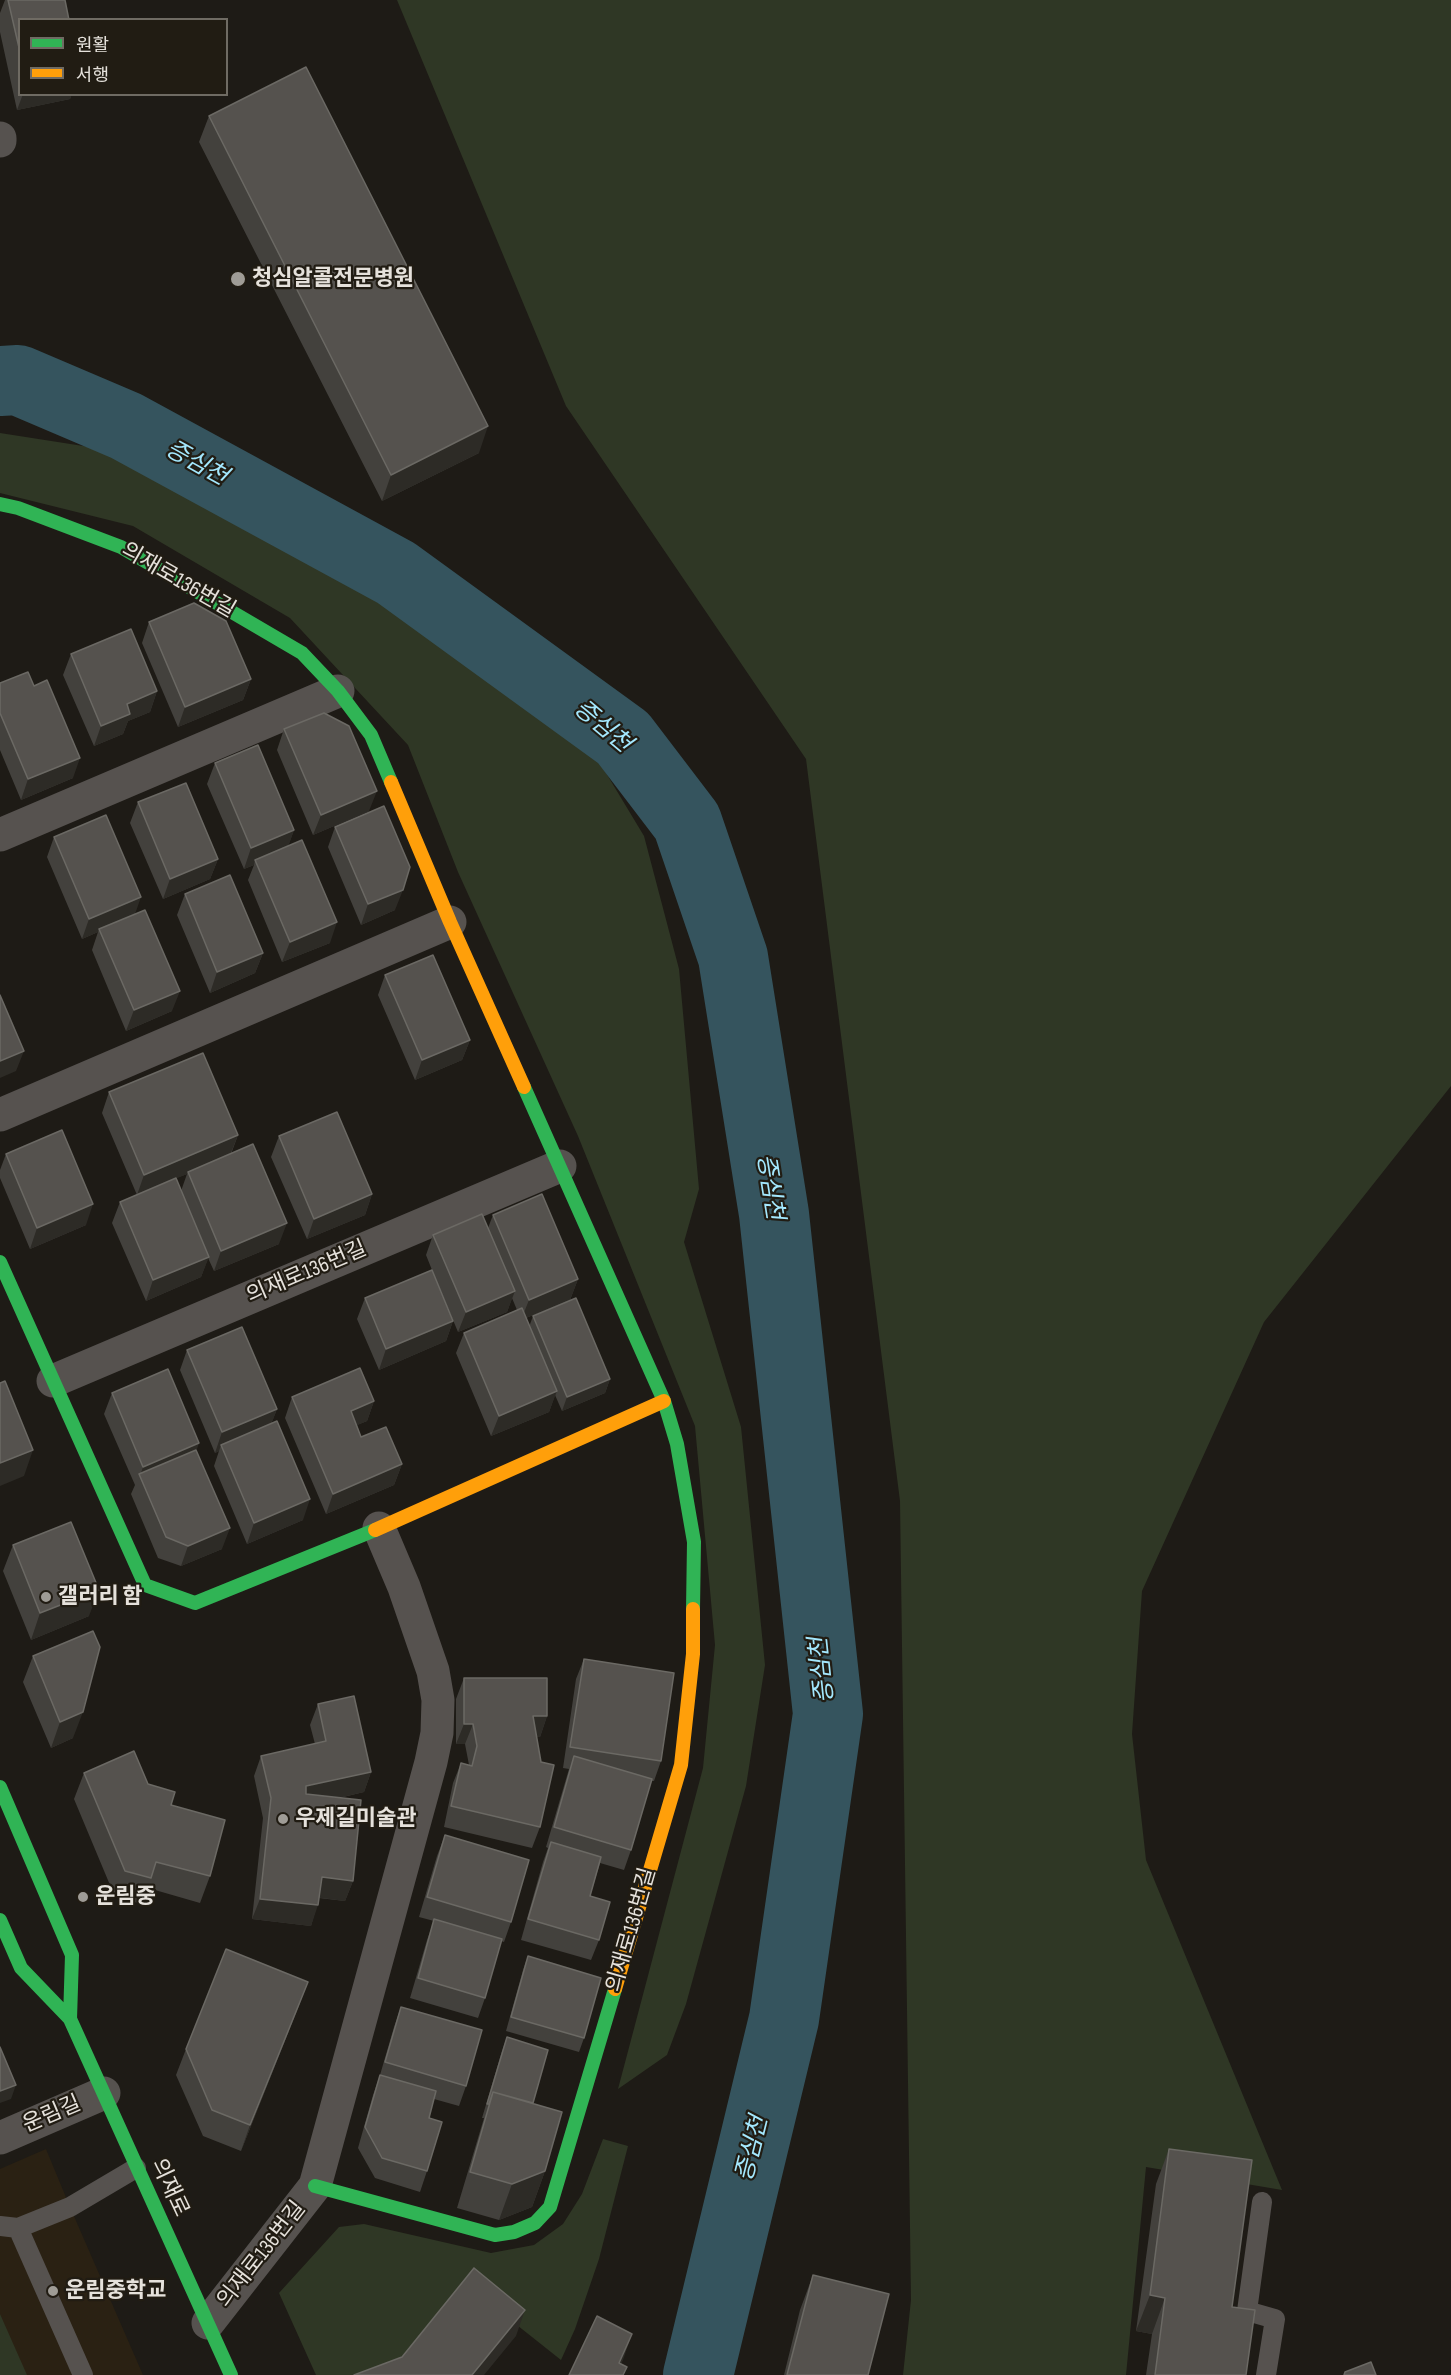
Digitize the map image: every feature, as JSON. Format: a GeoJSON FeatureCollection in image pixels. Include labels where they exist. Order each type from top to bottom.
{"type":"FeatureCollection","features":[{"type":"Feature","properties":{"kind":"street","name":"의재로136번길"},"geometry":{"type":"LineString","coordinates":[[0,504],[18,508],[121,547],[302,652],[338,691],[371,735],[450,922],[664,1401],[677,1444],[694,1542],[693,1654],[681,1765],[550,2207],[535,2223],[514,2232],[495,2235],[315,2186]]}},
{"type":"Feature","properties":{"kind":"street"},"geometry":{"type":"LineString","coordinates":[[0,835],[338,691]]}},
{"type":"Feature","properties":{"kind":"street"},"geometry":{"type":"LineString","coordinates":[[0,1115],[450,922]]}},
{"type":"Feature","properties":{"kind":"street","name":"의재로136번길"},"geometry":{"type":"LineString","coordinates":[[53,1381],[560,1166]]}},
{"type":"Feature","properties":{"kind":"street"},"geometry":{"type":"LineString","coordinates":[[0,1262],[145,1585],[195,1603],[379,1528],[664,1401]]}},
{"type":"Feature","properties":{"kind":"street","name":"의재로136번길"},"geometry":{"type":"LineString","coordinates":[[208,2324],[315,2186],[431,1762],[437,1733],[438,1700],[433,1671],[404,1587],[379,1528]]}},
{"type":"Feature","properties":{"kind":"street","name":"의재로"},"geometry":{"type":"LineString","coordinates":[[0,1787],[72,1955],[70,2019]]}},
{"type":"Feature","properties":{"kind":"street","name":"의재로"},"geometry":{"type":"LineString","coordinates":[[0,1920],[21,1968],[70,2019],[231,2375]]}},
{"type":"Feature","properties":{"kind":"street","name":"운림길"},"geometry":{"type":"LineString","coordinates":[[0,2138],[104,2093]]}},
{"type":"Feature","properties":{"kind":"lane"},"geometry":{"type":"LineString","coordinates":[[83,2375],[9,2227],[70,2207],[136,2168]]}},
{"type":"Feature","properties":{"kind":"lane"},"geometry":{"type":"LineString","coordinates":[[1262,2202],[1247,2311],[1275,2319],[1266,2375]]}},
{"type":"Feature","properties":{"kind":"shaded area","name":"운림중학교"},"geometry":{"type":"Polygon","coordinates":[[[46,2149],[143,2375],[0,2375],[0,2169],[46,2149]]]}},
{"type":"Feature","properties":{"kind":"green space"},"geometry":{"type":"Polygon","coordinates":[[[397,0],[1451,0],[1451,1086],[1264,1322],[1142,1591],[1132,1734],[1146,1860],[1282,2190],[1146,2167],[1126,2375],[903,2375],[911,2300],[900,1501],[806,759],[566,406],[397,0]]]}},
{"type":"Feature","properties":{"kind":"green space"},"geometry":{"type":"Polygon","coordinates":[[[0,433],[160,458],[387,594],[600,763],[644,836],[679,969],[699,1189],[684,1242],[741,1427],[765,1665],[746,1786],[686,2004],[667,2055],[618,2089],[703,1768],[715,1645],[695,1426],[578,1136],[458,872],[408,745],[290,618],[133,526],[0,493],[0,433]]]}},
{"type":"Feature","properties":{"kind":"green space"},"geometry":{"type":"Polygon","coordinates":[[[603,2139],[628,2146],[599,2259],[575,2329],[561,2360],[464,2283],[386,2375],[316,2375],[279,2293],[339,2227],[364,2224],[491,2253],[534,2245],[563,2224],[582,2194],[603,2139]]]}},
{"type":"Feature","properties":{"kind":"green space"},"geometry":{"type":"Polygon","coordinates":[[[0,2314],[27,2375],[0,2375],[0,2314]]]}},
{"type":"Feature","properties":{"kind":"building"},"geometry":{"type":"Polygon","coordinates":[[[8,0],[65,0],[69,18],[18,18],[18,43],[8,0]]]}},
{"type":"Feature","properties":{"kind":"building"},"geometry":{"type":"Polygon","coordinates":[[[306,67],[488,426],[391,475],[209,116],[306,67]]]}},
{"type":"Feature","properties":{"kind":"building"},"geometry":{"type":"Polygon","coordinates":[[[194,603],[226,621],[251,679],[185,707],[149,622],[194,603]]]}},
{"type":"Feature","properties":{"kind":"building"},"geometry":{"type":"Polygon","coordinates":[[[131,629],[157,691],[127,704],[130,714],[101,726],[71,654],[131,629]]]}},
{"type":"Feature","properties":{"kind":"building"},"geometry":{"type":"Polygon","coordinates":[[[28,672],[34,686],[47,680],[80,758],[28,779],[0,713],[0,683],[28,672]]]}},
{"type":"Feature","properties":{"kind":"building"},"geometry":{"type":"Polygon","coordinates":[[[324,713],[349,726],[377,791],[321,815],[284,729],[324,713]]]}},
{"type":"Feature","properties":{"kind":"building"},"geometry":{"type":"Polygon","coordinates":[[[258,745],[294,830],[251,848],[215,763],[258,745]]]}},
{"type":"Feature","properties":{"kind":"building"},"geometry":{"type":"Polygon","coordinates":[[[186,783],[218,859],[170,879],[138,802],[186,783]]]}},
{"type":"Feature","properties":{"kind":"building"},"geometry":{"type":"Polygon","coordinates":[[[384,806],[410,867],[403,890],[368,904],[335,827],[384,806]]]}},
{"type":"Feature","properties":{"kind":"building"},"geometry":{"type":"Polygon","coordinates":[[[106,815],[141,897],[89,919],[54,837],[106,815]]]}},
{"type":"Feature","properties":{"kind":"building"},"geometry":{"type":"Polygon","coordinates":[[[302,840],[337,922],[290,942],[255,860],[302,840]]]}},
{"type":"Feature","properties":{"kind":"building"},"geometry":{"type":"Polygon","coordinates":[[[230,875],[263,953],[217,972],[185,894],[230,875]]]}},
{"type":"Feature","properties":{"kind":"building"},"geometry":{"type":"Polygon","coordinates":[[[145,910],[180,991],[134,1010],[99,929],[145,910]]]}},
{"type":"Feature","properties":{"kind":"building"},"geometry":{"type":"Polygon","coordinates":[[[433,955],[470,1040],[422,1060],[385,975],[433,955]]]}},
{"type":"Feature","properties":{"kind":"building"},"geometry":{"type":"Polygon","coordinates":[[[0,995],[24,1051],[0,1061],[0,995]]]}},
{"type":"Feature","properties":{"kind":"building"},"geometry":{"type":"Polygon","coordinates":[[[203,1053],[238,1135],[144,1175],[109,1092],[203,1053]]]}},
{"type":"Feature","properties":{"kind":"building"},"geometry":{"type":"Polygon","coordinates":[[[337,1112],[372,1194],[314,1219],[279,1136],[337,1112]]]}},
{"type":"Feature","properties":{"kind":"building"},"geometry":{"type":"Polygon","coordinates":[[[62,1130],[93,1204],[37,1228],[6,1154],[62,1130]]]}},
{"type":"Feature","properties":{"kind":"building"},"geometry":{"type":"Polygon","coordinates":[[[253,1144],[287,1223],[221,1251],[188,1172],[253,1144]]]}},
{"type":"Feature","properties":{"kind":"building"},"geometry":{"type":"Polygon","coordinates":[[[176,1178],[209,1257],[153,1280],[120,1202],[176,1178]]]}},
{"type":"Feature","properties":{"kind":"building"},"geometry":{"type":"Polygon","coordinates":[[[542,1194],[578,1279],[529,1300],[493,1215],[542,1194]]]}},
{"type":"Feature","properties":{"kind":"building"},"geometry":{"type":"Polygon","coordinates":[[[482,1214],[515,1291],[466,1312],[433,1235],[482,1214]]]}},
{"type":"Feature","properties":{"kind":"building"},"geometry":{"type":"Polygon","coordinates":[[[432,1270],[453,1321],[386,1349],[365,1298],[432,1270]]]}},
{"type":"Feature","properties":{"kind":"building"},"geometry":{"type":"Polygon","coordinates":[[[576,1298],[610,1379],[567,1397],[533,1316],[576,1298]]]}},
{"type":"Feature","properties":{"kind":"building"},"geometry":{"type":"Polygon","coordinates":[[[522,1308],[557,1391],[499,1416],[464,1333],[522,1308]]]}},
{"type":"Feature","properties":{"kind":"building"},"geometry":{"type":"Polygon","coordinates":[[[242,1327],[277,1409],[222,1432],[187,1350],[242,1327]]]}},
{"type":"Feature","properties":{"kind":"building"},"geometry":{"type":"Polygon","coordinates":[[[360,1368],[374,1401],[351,1411],[361,1437],[386,1427],[402,1464],[333,1494],[292,1397],[360,1368]]]}},
{"type":"Feature","properties":{"kind":"building"},"geometry":{"type":"Polygon","coordinates":[[[168,1369],[199,1443],[143,1467],[112,1393],[168,1369]]]}},
{"type":"Feature","properties":{"kind":"building"},"geometry":{"type":"Polygon","coordinates":[[[5,1381],[33,1450],[0,1463],[0,1383],[5,1381]]]}},
{"type":"Feature","properties":{"kind":"building"},"geometry":{"type":"Polygon","coordinates":[[[277,1421],[310,1499],[254,1523],[221,1445],[277,1421]]]}},
{"type":"Feature","properties":{"kind":"building"},"geometry":{"type":"Polygon","coordinates":[[[196,1450],[230,1528],[188,1546],[166,1537],[139,1474],[196,1450]]]}},
{"type":"Feature","properties":{"kind":"building"},"geometry":{"type":"Polygon","coordinates":[[[71,1522],[99,1590],[40,1613],[13,1545],[71,1522]]]}},
{"type":"Feature","properties":{"kind":"building"},"geometry":{"type":"Polygon","coordinates":[[[93,1631],[100,1647],[83,1712],[60,1722],[33,1656],[93,1631]]]}},
{"type":"Feature","properties":{"kind":"building"},"geometry":{"type":"Polygon","coordinates":[[[584,1659],[674,1673],[661,1761],[570,1747],[584,1659]]]}},
{"type":"Feature","properties":{"kind":"building"},"geometry":{"type":"Polygon","coordinates":[[[464,1678],[547,1678],[547,1716],[533,1716],[541,1762],[554,1765],[540,1827],[451,1806],[461,1763],[472,1766],[477,1746],[473,1724],[464,1724],[464,1678]]]}},
{"type":"Feature","properties":{"kind":"building"},"geometry":{"type":"Polygon","coordinates":[[[354,1696],[371,1772],[306,1786],[306,1794],[361,1800],[353,1881],[322,1877],[318,1905],[260,1899],[271,1798],[261,1756],[326,1741],[318,1704],[354,1696]]]}},
{"type":"Feature","properties":{"kind":"building"},"geometry":{"type":"Polygon","coordinates":[[[134,1751],[148,1784],[175,1792],[171,1805],[225,1820],[210,1876],[156,1862],[151,1878],[125,1871],[84,1773],[134,1751]]]}},
{"type":"Feature","properties":{"kind":"building"},"geometry":{"type":"Polygon","coordinates":[[[574,1756],[652,1779],[631,1850],[554,1827],[574,1756]]]}},
{"type":"Feature","properties":{"kind":"building"},"geometry":{"type":"Polygon","coordinates":[[[445,1835],[529,1860],[511,1922],[427,1897],[445,1835]]]}},
{"type":"Feature","properties":{"kind":"building"},"geometry":{"type":"Polygon","coordinates":[[[551,1842],[601,1857],[590,1896],[610,1902],[599,1940],[528,1919],[551,1842]]]}},
{"type":"Feature","properties":{"kind":"building"},"geometry":{"type":"Polygon","coordinates":[[[434,1919],[502,1939],[485,1998],[418,1978],[434,1919]]]}},
{"type":"Feature","properties":{"kind":"building"},"geometry":{"type":"Polygon","coordinates":[[[226,1949],[308,1982],[250,2125],[212,2110],[186,2049],[226,1949]]]}},
{"type":"Feature","properties":{"kind":"building"},"geometry":{"type":"Polygon","coordinates":[[[528,1956],[601,1978],[584,2038],[511,2017],[528,1956]]]}},
{"type":"Feature","properties":{"kind":"building"},"geometry":{"type":"Polygon","coordinates":[[[401,2007],[482,2030],[466,2086],[385,2062],[401,2007]]]}},
{"type":"Feature","properties":{"kind":"building"},"geometry":{"type":"Polygon","coordinates":[[[507,2037],[548,2050],[533,2103],[493,2092],[487,2104],[507,2037]]]}},
{"type":"Feature","properties":{"kind":"building"},"geometry":{"type":"Polygon","coordinates":[[[0,2047],[16,2085],[0,2091],[0,2047]]]}},
{"type":"Feature","properties":{"kind":"building"},"geometry":{"type":"Polygon","coordinates":[[[380,2075],[436,2091],[429,2118],[442,2122],[427,2171],[382,2158],[365,2127],[380,2075]]]}},
{"type":"Feature","properties":{"kind":"building"},"geometry":{"type":"Polygon","coordinates":[[[493,2092],[562,2112],[545,2171],[512,2184],[470,2172],[493,2092]]]}},
{"type":"Feature","properties":{"kind":"building"},"geometry":{"type":"Polygon","coordinates":[[[1169,2149],[1252,2160],[1232,2307],[1255,2310],[1246,2375],[1155,2375],[1165,2298],[1150,2295],[1169,2149]]]}},
{"type":"Feature","properties":{"kind":"building"},"geometry":{"type":"Polygon","coordinates":[[[474,2268],[525,2310],[472,2375],[354,2375],[402,2357],[474,2268]]]}},
{"type":"Feature","properties":{"kind":"building"},"geometry":{"type":"Polygon","coordinates":[[[813,2275],[889,2294],[868,2375],[787,2375],[813,2275]]]}},
{"type":"Feature","properties":{"kind":"building"},"geometry":{"type":"Polygon","coordinates":[[[597,2316],[632,2334],[619,2363],[627,2367],[623,2375],[569,2375],[597,2316]]]}},
{"type":"Feature","properties":{"kind":"building"},"geometry":{"type":"Polygon","coordinates":[[[1371,2362],[1376,2375],[1344,2375],[1345,2372],[1371,2362]]]}},
{"type":"Feature","properties":{"kind":"waterway"},"geometry":{"type":"LineString","coordinates":[[0,352],[18,380]]}},
{"type":"Feature","properties":{"kind":"waterway","name":"증심천"},"geometry":{"type":"LineString","coordinates":[[0,381],[18,380],[126,426],[396,573],[623,738],[687,822],[733,957],[774,1214],[828,1714],[784,2019],[698,2375]]}},
{"type":"Feature","properties":{"kind":"traffic: fast"},"geometry":{"type":"LineString","coordinates":[[0,504],[18,508],[121,547],[302,653],[338,691],[371,735],[391,782]]}},
{"type":"Feature","properties":{"kind":"traffic: fast"},"geometry":{"type":"LineString","coordinates":[[524,1087],[664,1401],[677,1444],[694,1542],[693,1609]]}},
{"type":"Feature","properties":{"kind":"traffic: fast"},"geometry":{"type":"LineString","coordinates":[[0,1262],[145,1585],[195,1603],[375,1530]]}},
{"type":"Feature","properties":{"kind":"traffic: fast"},"geometry":{"type":"LineString","coordinates":[[0,1787],[72,1955],[70,2019]]}},
{"type":"Feature","properties":{"kind":"traffic: fast"},"geometry":{"type":"LineString","coordinates":[[0,1920],[21,1968],[70,2019],[231,2375]]}},
{"type":"Feature","properties":{"kind":"traffic: fast"},"geometry":{"type":"LineString","coordinates":[[315,2186],[495,2235],[514,2232],[535,2223],[550,2207],[615,1989]]}},
{"type":"Feature","properties":{"kind":"traffic: slow"},"geometry":{"type":"LineString","coordinates":[[391,782],[450,922],[524,1087]]}},
{"type":"Feature","properties":{"kind":"traffic: slow"},"geometry":{"type":"LineString","coordinates":[[375,1530],[664,1401]]}},
{"type":"Feature","properties":{"kind":"traffic: slow"},"geometry":{"type":"LineString","coordinates":[[615,1989],[681,1765],[693,1654],[693,1609]]}},
{"type":"Feature","properties":{"kind":"place","name":"청심알콜전문병원"},"geometry":{"type":"Point","coordinates":[238,279]}},
{"type":"Feature","properties":{"kind":"place","name":"갤러리 함"},"geometry":{"type":"Point","coordinates":[46,1597]}},
{"type":"Feature","properties":{"kind":"place","name":"우제길미술관"},"geometry":{"type":"Point","coordinates":[283,1819]}},
{"type":"Feature","properties":{"kind":"place","name":"운림중"},"geometry":{"type":"Point","coordinates":[83,1897]}},
{"type":"Feature","properties":{"kind":"place","name":"운림중학교"},"geometry":{"type":"Point","coordinates":[53,2291]}}]}
